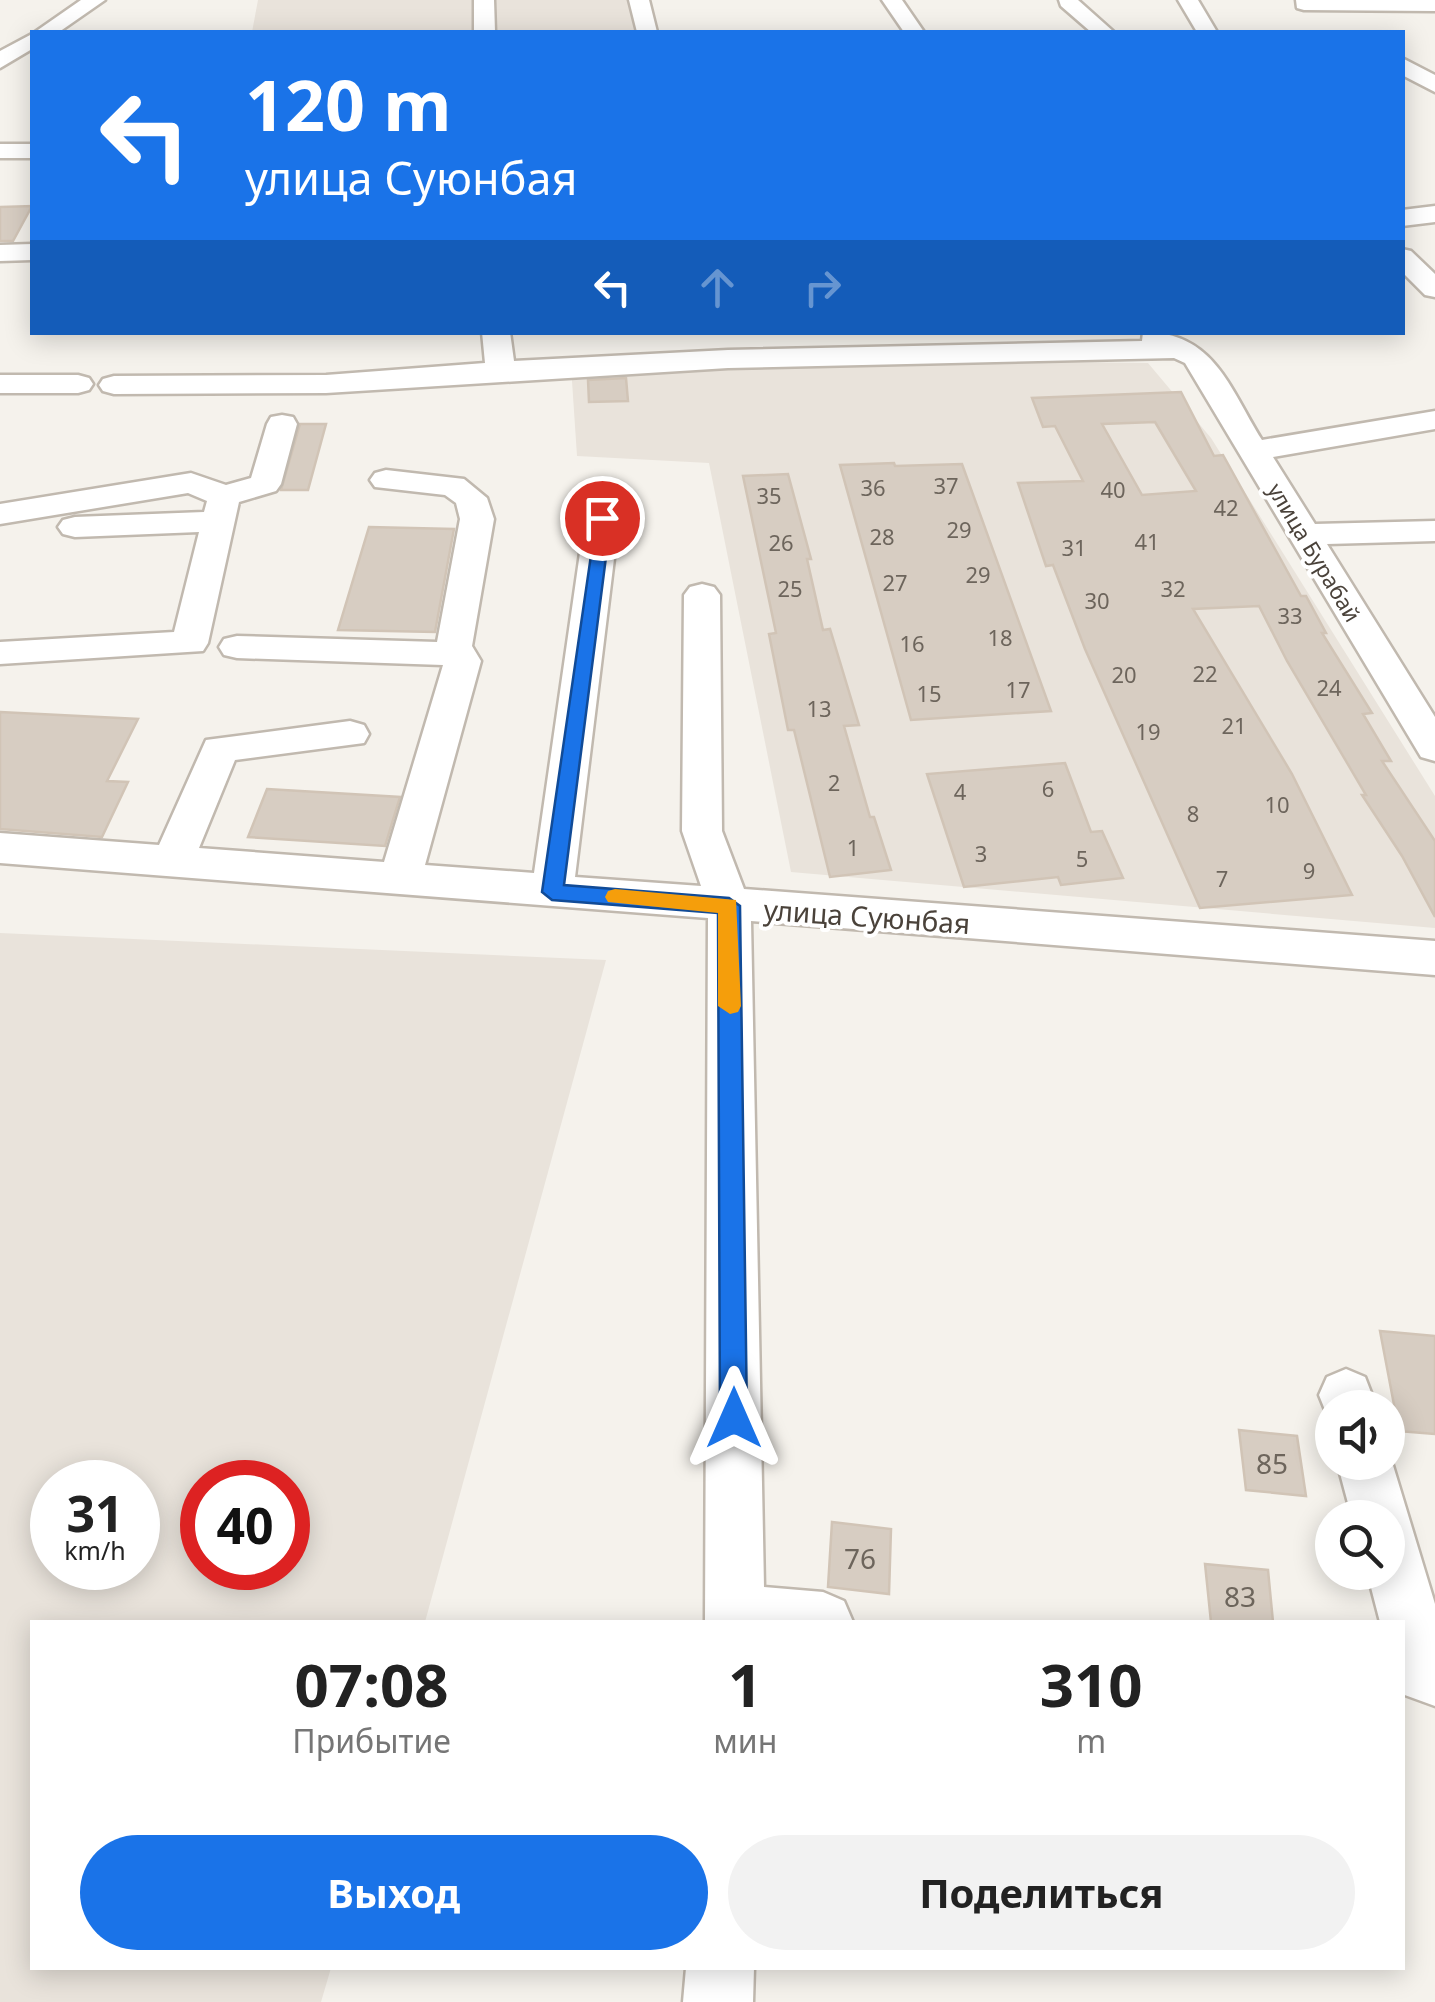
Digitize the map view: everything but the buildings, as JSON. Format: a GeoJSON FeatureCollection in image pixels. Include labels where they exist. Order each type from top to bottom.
{"type":"FeatureCollection","features":[{"type":"Feature","properties":{"kind":"street"},"geometry":{"type":"LineString","coordinates":[[48,30],[96,0]]}},
{"type":"Feature","properties":{"kind":"street"},"geometry":{"type":"LineString","coordinates":[[484,0],[486,30]]}},
{"type":"Feature","properties":{"kind":"street"},"geometry":{"type":"LineString","coordinates":[[639,0],[647,30]]}},
{"type":"Feature","properties":{"kind":"street"},"geometry":{"type":"LineString","coordinates":[[892,0],[913,30]]}},
{"type":"Feature","properties":{"kind":"street"},"geometry":{"type":"LineString","coordinates":[[1188,0],[1205,30]]}},
{"type":"Feature","properties":{"kind":"street"},"geometry":{"type":"LineString","coordinates":[[1068,2],[1101,30]]}},
{"type":"Feature","properties":{"kind":"street"},"geometry":{"type":"LineString","coordinates":[[1302,2],[1435,5]]}},
{"type":"Feature","properties":{"kind":"street"},"geometry":{"type":"LineString","coordinates":[[1302,2],[1335,23]]}},
{"type":"Feature","properties":{"kind":"street"},"geometry":{"type":"LineString","coordinates":[[0,61],[30,41]]}},
{"type":"Feature","properties":{"kind":"street"},"geometry":{"type":"LineString","coordinates":[[0,61],[30,60]]}},
{"type":"Feature","properties":{"kind":"street"},"geometry":{"type":"LineString","coordinates":[[1405,66],[1435,84]]}},
{"type":"Feature","properties":{"kind":"street"},"geometry":{"type":"LineString","coordinates":[[0,150],[30,150]]}},
{"type":"Feature","properties":{"kind":"street"},"geometry":{"type":"LineString","coordinates":[[1405,218],[1435,214]]}},
{"type":"Feature","properties":{"kind":"street"},"geometry":{"type":"LineString","coordinates":[[0,253],[30,252]]}},
{"type":"Feature","properties":{"kind":"street"},"geometry":{"type":"LineString","coordinates":[[1405,260],[1435,289]]}},
{"type":"Feature","properties":{"kind":"street"},"geometry":{"type":"LineString","coordinates":[[496,335],[500,371]]}},
{"type":"Feature","properties":{"kind":"street"},"geometry":{"type":"LineString","coordinates":[[1149,335],[1188,353]]}},
{"type":"Feature","properties":{"kind":"street"},"geometry":{"type":"LineString","coordinates":[[114,384],[326,384],[500,371],[725,346],[970,343],[1188,353]]}},
{"type":"Feature","properties":{"kind":"street","name":"улица Бурабай"},"geometry":{"type":"LineString","coordinates":[[1188,353],[1304,534],[1421,702],[1435,748]]}},
{"type":"Feature","properties":{"kind":"street"},"geometry":{"type":"LineString","coordinates":[[0,384],[78,384]]}},
{"type":"Feature","properties":{"kind":"street"},"geometry":{"type":"LineString","coordinates":[[1254,451],[1435,420]]}},
{"type":"Feature","properties":{"kind":"street"},"geometry":{"type":"LineString","coordinates":[[0,531],[221,508],[265,484],[282,424]]}},
{"type":"Feature","properties":{"kind":"street"},"geometry":{"type":"LineString","coordinates":[[386,480],[453,486],[471,498],[476,520],[453,651]]}},
{"type":"Feature","properties":{"kind":"street"},"geometry":{"type":"LineString","coordinates":[[0,514],[191,483],[221,508]]}},
{"type":"Feature","properties":{"kind":"street"},"geometry":{"type":"LineString","coordinates":[[0,652],[190,642],[221,508]]}},
{"type":"Feature","properties":{"kind":"street"},"geometry":{"type":"LineString","coordinates":[[552,892],[602,518]]}},
{"type":"Feature","properties":{"kind":"street"},"geometry":{"type":"LineString","coordinates":[[1304,534],[1435,531]]}},
{"type":"Feature","properties":{"kind":"street"},"geometry":{"type":"LineString","coordinates":[[702,595],[702,831],[729,906],[735,1619],[764,1620]]}},
{"type":"Feature","properties":{"kind":"street"},"geometry":{"type":"LineString","coordinates":[[236,647],[453,651],[463,661],[400,880]]}},
{"type":"Feature","properties":{"kind":"street"},"geometry":{"type":"LineString","coordinates":[[173,862],[220,749],[350,734]]}},
{"type":"Feature","properties":{"kind":"street","name":"улица Суюнбая"},"geometry":{"type":"LineString","coordinates":[[0,848],[1435,958]]}},
{"type":"Feature","properties":{"kind":"street"},"geometry":{"type":"LineString","coordinates":[[1400,1590],[1420,1672]]}},
{"type":"Feature","properties":{"kind":"street"},"geometry":{"type":"LineString","coordinates":[[718,2002],[720,1970]]}},
{"type":"Feature","properties":{"kind":"shaded area"},"geometry":{"type":"Polygon","coordinates":[[[258,0],[639,0],[646,30],[252,30],[258,0]]]}},
{"type":"Feature","properties":{"kind":"shaded area"},"geometry":{"type":"Polygon","coordinates":[[[728,359],[1148,363],[1211,438],[1435,796],[1435,928],[791,872],[709,463],[577,456],[571,366],[728,359]]]}},
{"type":"Feature","properties":{"kind":"shaded area"},"geometry":{"type":"Polygon","coordinates":[[[0,933],[606,960],[426,1620],[30,1620],[30,1970],[330,1970],[321,2002],[0,2002],[0,933]]]}},
{"type":"Feature","properties":{"kind":"slow traffic"},"geometry":{"type":"LineString","coordinates":[[615,897],[729,906],[730,1006]]}},
{"type":"Feature","properties":{"kind":"route"},"geometry":{"type":"LineString","coordinates":[[602,518],[552,892],[729,906],[734,1418]]}}]}
